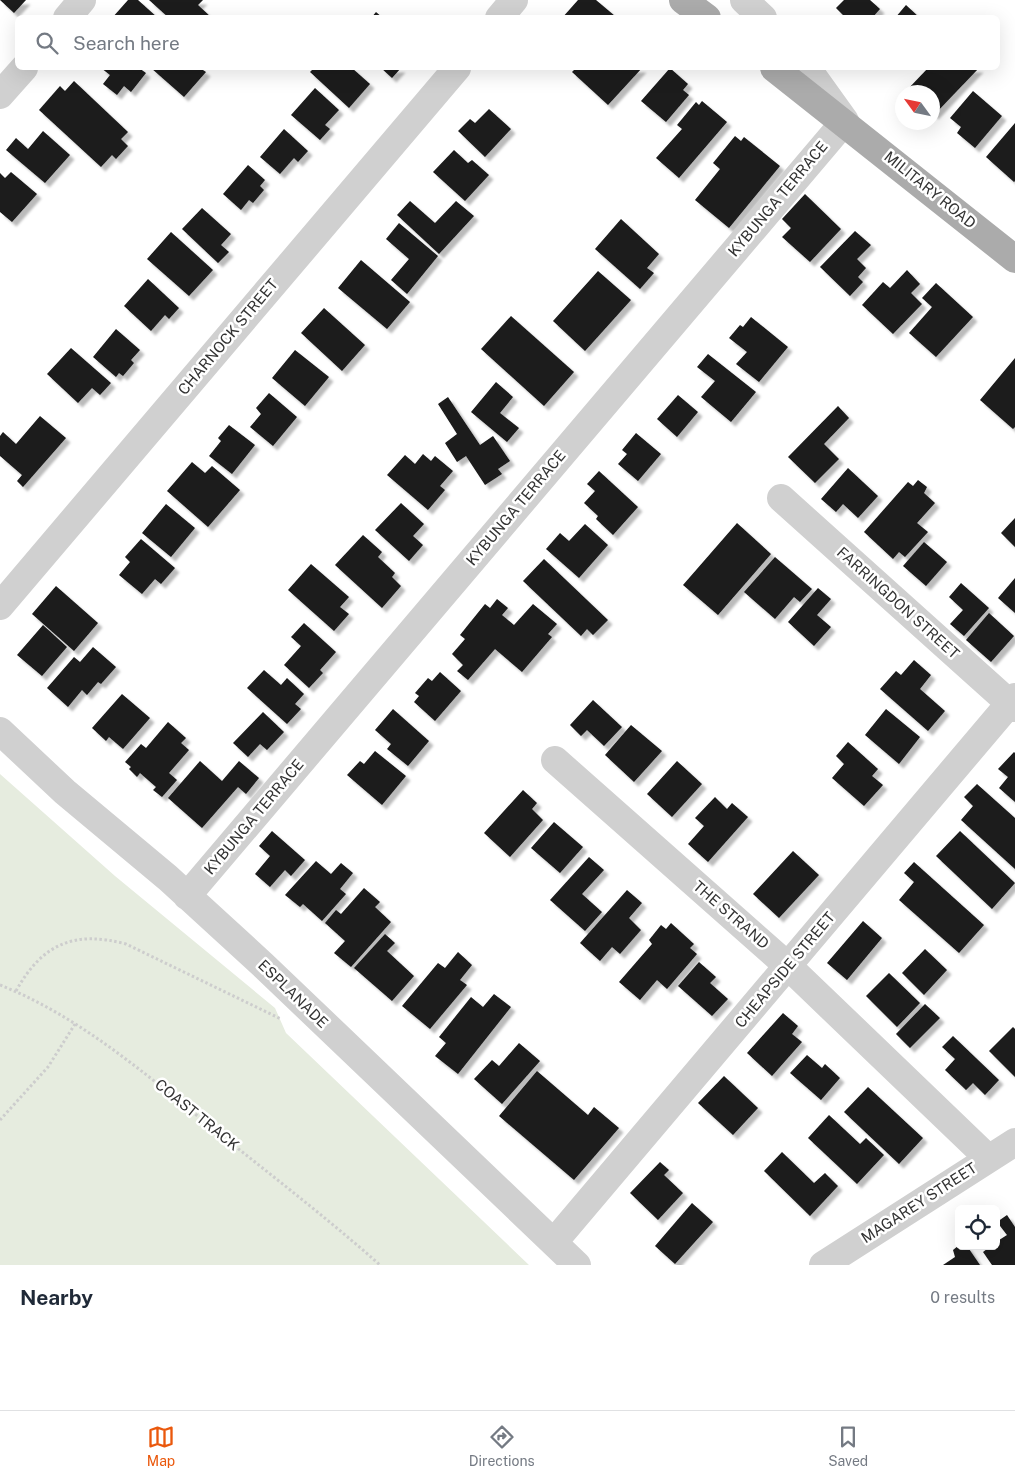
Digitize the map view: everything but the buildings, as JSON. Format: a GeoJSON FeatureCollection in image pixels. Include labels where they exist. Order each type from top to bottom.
{"type":"FeatureCollection","features":[{"type":"Feature","properties":{"kind":"main road"},"geometry":{"type":"LineString","coordinates":[[683,0],[703,15]]}},
{"type":"Feature","properties":{"kind":"main road","name":"MILITARY ROAD"},"geometry":{"type":"LineString","coordinates":[[777,70],[845,121],[1015,259]]}},
{"type":"Feature","properties":{"kind":"street"},"geometry":{"type":"LineString","coordinates":[[70,15],[82,0]]}},
{"type":"Feature","properties":{"kind":"street"},"geometry":{"type":"LineString","coordinates":[[502,15],[514,0]]}},
{"type":"Feature","properties":{"kind":"street"},"geometry":{"type":"LineString","coordinates":[[744,0],[760,15]]}},
{"type":"Feature","properties":{"kind":"street"},"geometry":{"type":"LineString","coordinates":[[0,95],[22,70]]}},
{"type":"Feature","properties":{"kind":"street","name":"CHARNOCK STREET"},"geometry":{"type":"LineString","coordinates":[[0,606],[455,70]]}},
{"type":"Feature","properties":{"kind":"street","name":"MILITARY ROAD"},"geometry":{"type":"LineString","coordinates":[[808,70],[845,121]]}},
{"type":"Feature","properties":{"kind":"street","name":"KYBUNGA TERRACE"},"geometry":{"type":"LineString","coordinates":[[187,896],[845,121]]}},
{"type":"Feature","properties":{"kind":"street","name":"FARRINGDON STREET"},"geometry":{"type":"LineString","coordinates":[[781,498],[1013,703]]}},
{"type":"Feature","properties":{"kind":"street","name":"CHEAPSIDE STREET"},"geometry":{"type":"LineString","coordinates":[[554,1242],[1013,703]]}},
{"type":"Feature","properties":{"kind":"street","name":"ESPLANADE"},"geometry":{"type":"LineString","coordinates":[[0,731],[65,792],[187,896],[577,1265]]}},
{"type":"Feature","properties":{"kind":"street","name":"THE STRAND"},"geometry":{"type":"LineString","coordinates":[[555,760],[789,967],[988,1158]]}},
{"type":"Feature","properties":{"kind":"street","name":"MAGAREY STREET"},"geometry":{"type":"LineString","coordinates":[[823,1265],[1015,1142]]}},
{"type":"Feature","properties":{"kind":"path"},"geometry":{"type":"LineString","coordinates":[[16,991],[28,968],[52,949],[79,939],[101,938],[126,944],[288,1022]]}},
{"type":"Feature","properties":{"kind":"path","name":"COAST TRACK"},"geometry":{"type":"LineString","coordinates":[[0,985],[16,991],[75,1024],[138,1068],[324,1217],[380,1265]]}},
{"type":"Feature","properties":{"kind":"path"},"geometry":{"type":"LineString","coordinates":[[0,1120],[48,1067],[75,1024]]}},
{"type":"Feature","properties":{"kind":"shaded area"},"geometry":{"type":"Polygon","coordinates":[[[0,774],[115,876],[275,1008],[286,1033],[529,1265],[0,1265],[0,774]]]}}]}
